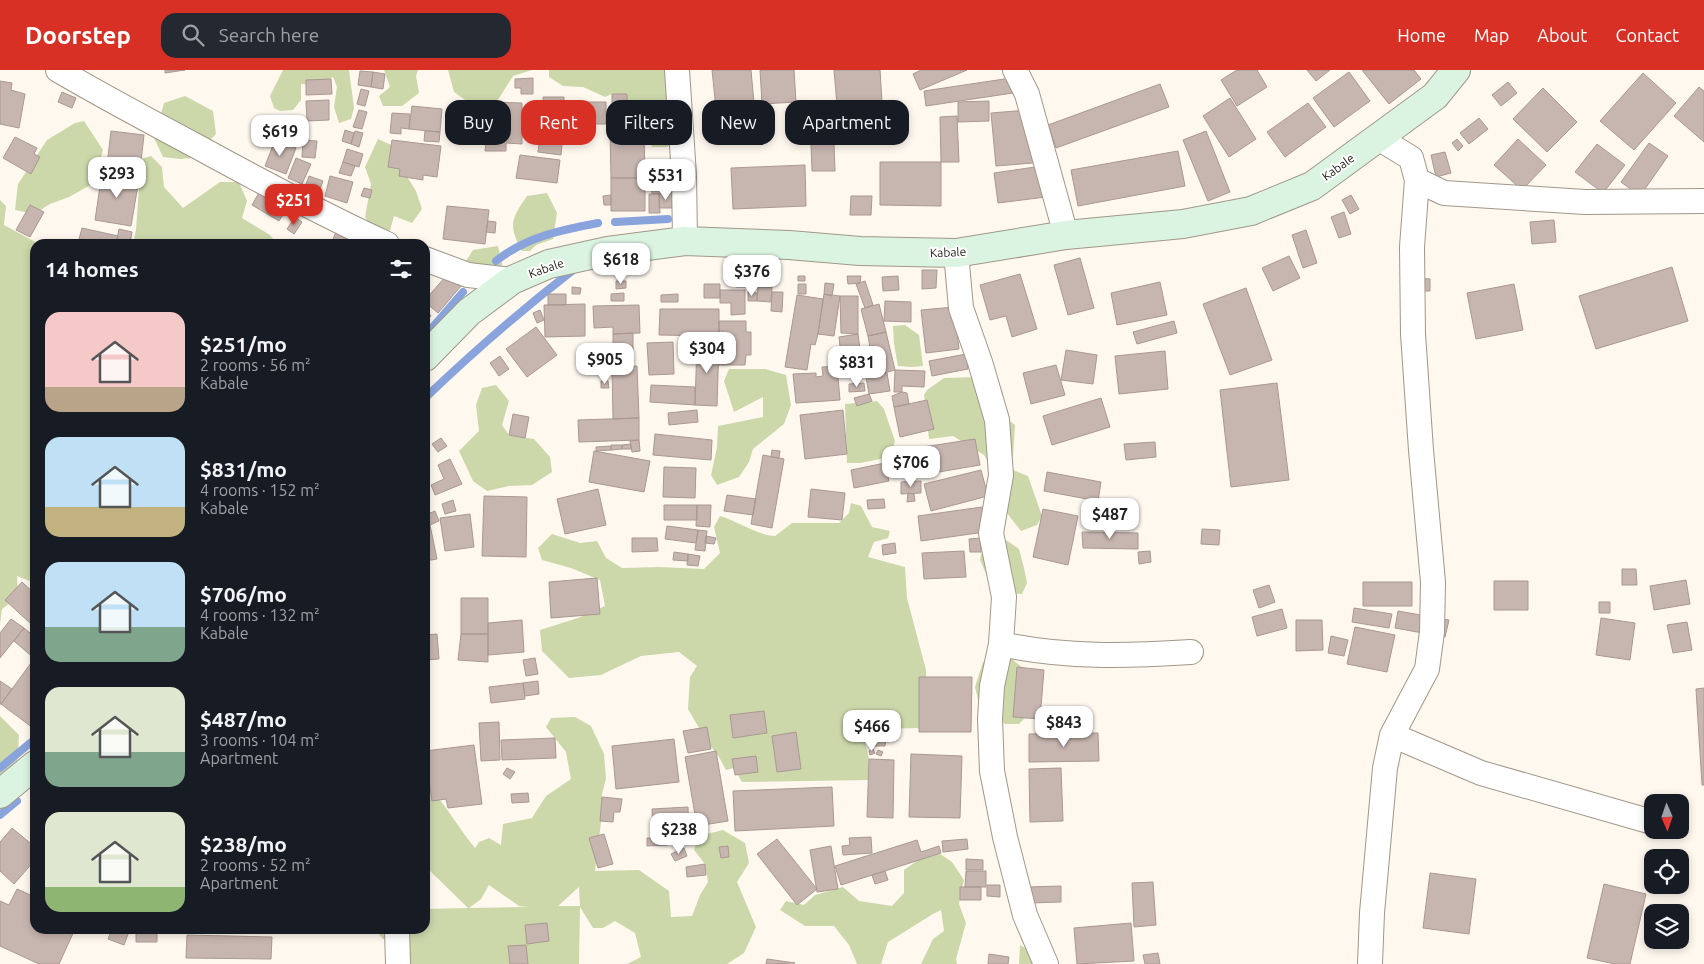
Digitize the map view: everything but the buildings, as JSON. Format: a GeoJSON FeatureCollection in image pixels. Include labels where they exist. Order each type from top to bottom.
{"type":"FeatureCollection","features":[{"type":"Feature","properties":{"kind":"street"},"geometry":{"type":"LineString","coordinates":[[58,70],[112,102],[264,183],[375,239]]}},
{"type":"Feature","properties":{"kind":"street"},"geometry":{"type":"LineString","coordinates":[[676,70],[684,175],[685,241]]}},
{"type":"Feature","properties":{"kind":"street"},"geometry":{"type":"LineString","coordinates":[[1016,70],[1027,94],[1066,235]]}},
{"type":"Feature","properties":{"kind":"street","name":"Kabale"},"geometry":{"type":"LineString","coordinates":[[430,353],[468,312],[512,280],[549,264],[608,251],[685,241],[789,245],[860,251],[956,254],[1066,235],[1183,224],[1250,211],[1312,186],[1435,96],[1456,70]]}},
{"type":"Feature","properties":{"kind":"street"},"geometry":{"type":"LineString","coordinates":[[1370,964],[1372,913],[1385,768],[1392,734],[1427,669],[1432,632],[1433,582],[1421,450],[1414,334],[1412,247],[1417,180],[1411,158],[1378,138]]}},
{"type":"Feature","properties":{"kind":"street"},"geometry":{"type":"LineString","coordinates":[[1417,180],[1444,193],[1586,202],[1704,201]]}},
{"type":"Feature","properties":{"kind":"street"},"geometry":{"type":"LineString","coordinates":[[956,254],[961,308],[980,362],[997,420],[1001,475],[991,533],[1004,597],[1002,644],[992,686],[990,719],[992,771],[1005,837],[1025,915],[1046,964]]}},
{"type":"Feature","properties":{"kind":"street"},"geometry":{"type":"LineString","coordinates":[[430,262],[468,274],[512,280]]}},
{"type":"Feature","properties":{"kind":"street"},"geometry":{"type":"LineString","coordinates":[[1002,644],[1032,651],[1068,654],[1129,656],[1191,652]]}},
{"type":"Feature","properties":{"kind":"street"},"geometry":{"type":"LineString","coordinates":[[1392,734],[1480,774],[1644,820]]}},
{"type":"Feature","properties":{"kind":"street"},"geometry":{"type":"LineString","coordinates":[[0,794],[30,769]]}},
{"type":"Feature","properties":{"kind":"street"},"geometry":{"type":"LineString","coordinates":[[397,934],[398,964]]}},
{"type":"Feature","properties":{"kind":"green space"},"geometry":{"type":"Polygon","coordinates":[[[283,70],[349,70],[354,108],[351,119],[339,123],[334,107],[337,87],[333,77],[320,85],[301,84],[301,100],[293,110],[280,111],[274,108],[270,96],[283,70]]]}},
{"type":"Feature","properties":{"kind":"green space"},"geometry":{"type":"Polygon","coordinates":[[[384,70],[418,70],[416,76],[419,93],[402,106],[383,106],[379,96],[390,87],[384,70]]]}},
{"type":"Feature","properties":{"kind":"green space"},"geometry":{"type":"Polygon","coordinates":[[[448,70],[532,70],[513,76],[498,100],[465,100],[454,92],[448,70]]]}},
{"type":"Feature","properties":{"kind":"green space"},"geometry":{"type":"Polygon","coordinates":[[[549,70],[670,70],[673,100],[627,100],[612,94],[605,97],[583,87],[563,86],[549,77],[549,70]]]}},
{"type":"Feature","properties":{"kind":"green space"},"geometry":{"type":"Polygon","coordinates":[[[185,96],[213,111],[216,134],[193,158],[163,157],[154,138],[164,103],[185,96]]]}},
{"type":"Feature","properties":{"kind":"green space"},"geometry":{"type":"Polygon","coordinates":[[[84,121],[103,150],[94,183],[69,197],[50,204],[34,214],[15,210],[18,184],[47,140],[75,123],[84,121]]]}},
{"type":"Feature","properties":{"kind":"green space"},"geometry":{"type":"Polygon","coordinates":[[[378,139],[398,148],[396,159],[416,191],[422,209],[412,223],[394,216],[388,238],[377,235],[365,217],[371,184],[365,167],[378,139]]]}},
{"type":"Feature","properties":{"kind":"green space"},"geometry":{"type":"Polygon","coordinates":[[[651,145],[670,145],[667,147],[652,147],[651,145]]]}},
{"type":"Feature","properties":{"kind":"green space"},"geometry":{"type":"Polygon","coordinates":[[[151,156],[162,167],[164,187],[183,208],[220,182],[239,182],[247,201],[242,218],[270,235],[273,239],[134,239],[141,159],[151,156]]]}},
{"type":"Feature","properties":{"kind":"green space"},"geometry":{"type":"Polygon","coordinates":[[[547,193],[557,213],[553,239],[536,245],[530,251],[522,251],[513,228],[515,217],[527,196],[547,193]]]}},
{"type":"Feature","properties":{"kind":"green space"},"geometry":{"type":"Polygon","coordinates":[[[0,200],[6,206],[4,225],[30,239],[30,581],[17,576],[18,597],[2,609],[0,624],[0,200]]]}},
{"type":"Feature","properties":{"kind":"green space"},"geometry":{"type":"Polygon","coordinates":[[[498,246],[503,268],[484,282],[466,261],[473,250],[498,246]]]}},
{"type":"Feature","properties":{"kind":"green space"},"geometry":{"type":"Polygon","coordinates":[[[905,325],[919,335],[923,366],[898,366],[893,326],[905,325]]]}},
{"type":"Feature","properties":{"kind":"green space"},"geometry":{"type":"Polygon","coordinates":[[[729,369],[765,369],[786,375],[791,405],[784,424],[753,449],[749,462],[739,477],[717,485],[711,475],[717,447],[718,426],[763,417],[763,397],[734,412],[724,381],[729,369]]]}},
{"type":"Feature","properties":{"kind":"green space"},"geometry":{"type":"Polygon","coordinates":[[[978,377],[1003,392],[1003,416],[1015,425],[1013,456],[1009,462],[1013,470],[1028,476],[1042,516],[1037,525],[1021,531],[993,495],[989,463],[984,455],[953,436],[929,439],[924,395],[927,390],[944,378],[978,377]]]}},
{"type":"Feature","properties":{"kind":"green space"},"geometry":{"type":"Polygon","coordinates":[[[496,385],[509,401],[502,425],[509,435],[534,439],[550,457],[552,472],[532,485],[509,486],[487,491],[473,481],[459,451],[479,431],[476,405],[482,388],[496,385]]]}},
{"type":"Feature","properties":{"kind":"green space"},"geometry":{"type":"Polygon","coordinates":[[[877,401],[884,409],[895,441],[890,457],[860,463],[847,463],[845,404],[877,401]]]}},
{"type":"Feature","properties":{"kind":"green space"},"geometry":{"type":"Polygon","coordinates":[[[851,503],[861,506],[872,527],[890,531],[888,538],[874,542],[868,557],[905,567],[907,598],[926,670],[928,728],[862,729],[869,759],[868,780],[742,782],[734,768],[726,770],[688,709],[690,677],[697,666],[679,652],[641,656],[601,675],[569,678],[542,651],[540,630],[578,618],[605,606],[600,580],[571,568],[542,560],[538,548],[552,534],[580,543],[597,541],[606,558],[622,568],[704,569],[720,553],[714,527],[720,516],[754,531],[775,536],[792,523],[839,523],[849,513],[851,503]]]}},
{"type":"Feature","properties":{"kind":"green space"},"geometry":{"type":"Polygon","coordinates":[[[1006,540],[1019,549],[1027,583],[1022,594],[1012,593],[990,583],[980,560],[984,541],[1006,540]]]}},
{"type":"Feature","properties":{"kind":"green space"},"geometry":{"type":"Polygon","coordinates":[[[1012,659],[1031,675],[1036,707],[1019,724],[1005,724],[980,708],[975,687],[983,662],[1012,659]]]}},
{"type":"Feature","properties":{"kind":"green space"},"geometry":{"type":"Polygon","coordinates":[[[0,716],[19,735],[17,769],[0,783],[0,716]]]}},
{"type":"Feature","properties":{"kind":"green space"},"geometry":{"type":"Polygon","coordinates":[[[575,717],[591,726],[604,754],[606,779],[602,794],[602,814],[595,871],[639,870],[669,891],[671,917],[692,916],[700,895],[708,882],[705,864],[694,850],[699,836],[723,830],[745,843],[749,863],[737,882],[756,927],[744,953],[727,964],[627,964],[641,957],[635,933],[615,921],[603,928],[593,928],[580,907],[579,964],[403,964],[401,937],[383,939],[379,934],[430,934],[430,909],[468,908],[430,871],[430,788],[475,848],[479,842],[489,838],[501,845],[503,824],[532,818],[546,796],[571,779],[566,752],[546,727],[551,718],[575,717]],[[489,885],[481,899],[469,908],[528,907],[519,906],[489,885]],[[579,887],[558,906],[580,906],[579,887]]]}},
{"type":"Feature","properties":{"kind":"green space"},"geometry":{"type":"Polygon","coordinates":[[[940,854],[952,862],[964,880],[959,904],[966,923],[956,959],[957,964],[921,964],[933,939],[944,931],[941,910],[888,942],[881,964],[857,964],[849,945],[834,926],[805,926],[780,910],[786,901],[804,905],[815,895],[843,887],[859,901],[892,906],[904,893],[904,870],[921,858],[940,854]]]}},
{"type":"Feature","properties":{"kind":"green space"},"geometry":{"type":"Polygon","coordinates":[[[1020,945],[1035,954],[1038,964],[1019,964],[1020,945]]]}},
{"type":"Feature","properties":{"kind":"waterway"},"geometry":{"type":"LineString","coordinates":[[615,222],[668,219]]}},
{"type":"Feature","properties":{"kind":"waterway"},"geometry":{"type":"LineString","coordinates":[[496,261],[532,240],[557,232],[598,223]]}},
{"type":"Feature","properties":{"kind":"waterway"},"geometry":{"type":"LineString","coordinates":[[430,393],[534,301],[572,271]]}},
{"type":"Feature","properties":{"kind":"waterway"},"geometry":{"type":"LineString","coordinates":[[430,330],[463,292]]}},
{"type":"Feature","properties":{"kind":"waterway"},"geometry":{"type":"LineString","coordinates":[[0,768],[30,743]]}},
{"type":"Feature","properties":{"kind":"waterway"},"geometry":{"type":"LineString","coordinates":[[0,815],[17,801]]}}]}
